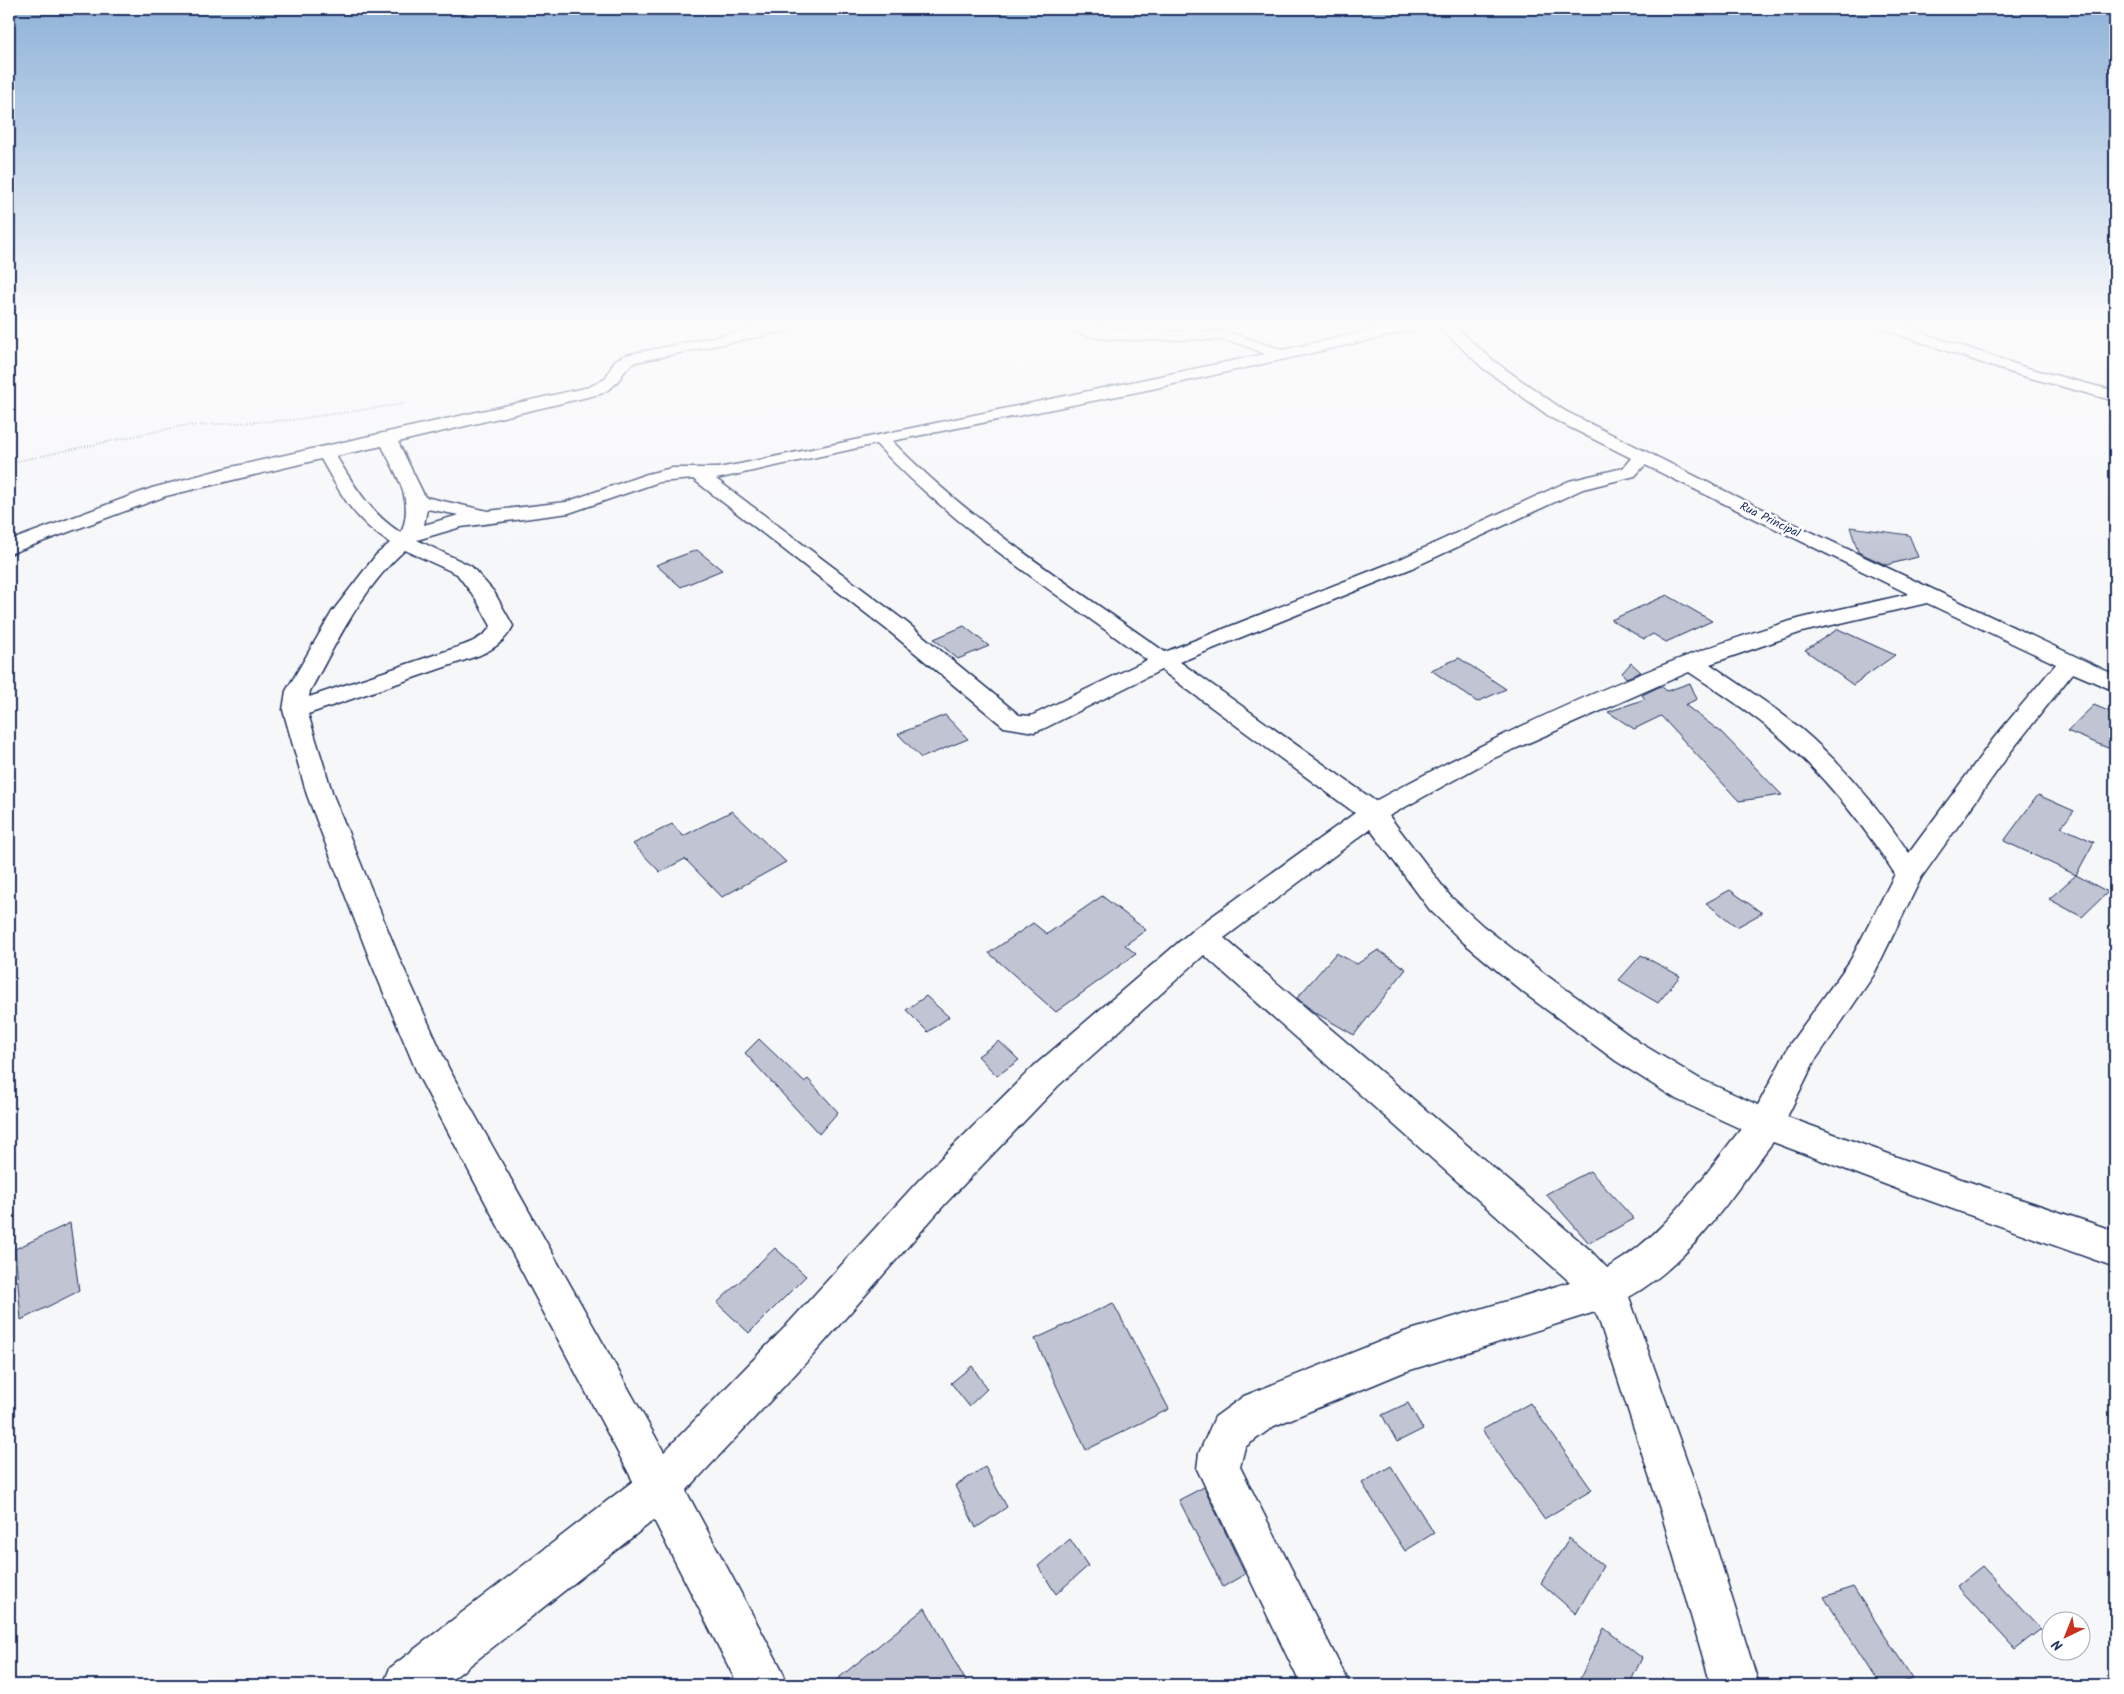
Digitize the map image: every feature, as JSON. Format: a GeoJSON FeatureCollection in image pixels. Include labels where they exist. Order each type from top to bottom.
{"type":"FeatureCollection","features":[{"type":"Feature","properties":{"kind":"street"},"geometry":{"type":"LineString","coordinates":[[9,548],[159,492],[227,474],[538,404]]}},
{"type":"Feature","properties":{"kind":"street"},"geometry":{"type":"LineString","coordinates":[[406,539],[459,521],[569,507],[654,478],[672,474],[698,474],[740,469],[880,438],[1051,404]]}},
{"type":"Feature","properties":{"kind":"street","name":"Rua Principal"},"geometry":{"type":"LineString","coordinates":[[1543,404],[1641,456],[1928,596],[2115,684]]}},
{"type":"Feature","properties":{"kind":"street"},"geometry":{"type":"LineString","coordinates":[[880,438],[915,475],[954,508],[1162,661],[1325,776],[1373,813],[1440,903],[1473,934],[1535,984],[1628,1052],[1688,1089],[1766,1124],[1908,1177],[2115,1248]]}},
{"type":"Feature","properties":{"kind":"street"},"geometry":{"type":"LineString","coordinates":[[388,439],[418,501],[418,517],[406,539],[383,559],[342,612],[298,691],[296,710],[320,795],[385,960],[435,1075],[660,1487],[764,1685]]}},
{"type":"Feature","properties":{"kind":"street"},"geometry":{"type":"LineString","coordinates":[[296,710],[472,650],[489,643],[502,626],[486,597],[464,570],[377,526],[359,508],[326,452]]}},
{"type":"Feature","properties":{"kind":"street"},"geometry":{"type":"LineString","coordinates":[[698,474],[898,627],[1013,722],[1034,724],[1162,661],[1403,565],[1576,485],[1629,472],[1636,466],[1641,456]]}},
{"type":"Feature","properties":{"kind":"street"},"geometry":{"type":"LineString","coordinates":[[418,501],[489,516]]}},
{"type":"Feature","properties":{"kind":"street"},"geometry":{"type":"LineString","coordinates":[[407,1685],[660,1487],[799,1341],[932,1192],[1046,1076],[1204,938],[1373,813],[1492,749],[1582,707],[1692,663],[1795,627],[1928,596]]}},
{"type":"Feature","properties":{"kind":"street"},"geometry":{"type":"LineString","coordinates":[[1692,663],[1771,718],[1823,764],[1878,827],[1908,874]]}},
{"type":"Feature","properties":{"kind":"street"},"geometry":{"type":"LineString","coordinates":[[1326,1685],[1218,1470],[1220,1453],[1230,1432],[1259,1411],[1404,1352],[1603,1291],[1641,1270],[1672,1243],[1766,1124],[1802,1053],[1862,968],[1908,874],[2003,744],[2069,663]]}},
{"type":"Feature","properties":{"kind":"street"},"geometry":{"type":"LineString","coordinates":[[1204,938],[1578,1263],[1603,1291],[1616,1311],[1680,1503],[1735,1685]]}},
{"type":"Feature","properties":{"kind":"path"},"geometry":{"type":"LineString","coordinates":[[9,463],[181,426],[291,420],[404,404]]}},
{"type":"Feature","properties":{"kind":"building"},"geometry":{"type":"Polygon","coordinates":[[[1850,527],[1909,535],[1918,557],[1886,565],[1858,552],[1850,527]]]}},
{"type":"Feature","properties":{"kind":"building"},"geometry":{"type":"Polygon","coordinates":[[[697,550],[722,570],[681,587],[656,565],[697,550]]]}},
{"type":"Feature","properties":{"kind":"building"},"geometry":{"type":"Polygon","coordinates":[[[1667,595],[1712,621],[1666,642],[1653,634],[1644,639],[1611,620],[1667,595]]]}},
{"type":"Feature","properties":{"kind":"building"},"geometry":{"type":"Polygon","coordinates":[[[964,626],[989,646],[958,659],[934,639],[964,626]]]}},
{"type":"Feature","properties":{"kind":"building"},"geometry":{"type":"Polygon","coordinates":[[[1838,629],[1895,655],[1853,685],[1805,650],[1838,629]]]}},
{"type":"Feature","properties":{"kind":"building"},"geometry":{"type":"Polygon","coordinates":[[[1459,658],[1506,689],[1477,702],[1431,670],[1459,658]]]}},
{"type":"Feature","properties":{"kind":"building"},"geometry":{"type":"Polygon","coordinates":[[[1631,663],[1641,672],[1626,678],[1622,673],[1631,663]]]}},
{"type":"Feature","properties":{"kind":"building"},"geometry":{"type":"Polygon","coordinates":[[[1690,683],[1697,699],[1685,705],[1721,732],[1782,795],[1739,801],[1661,716],[1634,729],[1608,712],[1645,699],[1642,695],[1661,686],[1667,691],[1690,683]]]}},
{"type":"Feature","properties":{"kind":"building"},"geometry":{"type":"Polygon","coordinates":[[[2094,705],[2115,714],[2115,751],[2067,731],[2094,705]]]}},
{"type":"Feature","properties":{"kind":"building"},"geometry":{"type":"Polygon","coordinates":[[[945,715],[968,739],[921,758],[898,734],[945,715]]]}},
{"type":"Feature","properties":{"kind":"building"},"geometry":{"type":"Polygon","coordinates":[[[2038,795],[2074,811],[2061,827],[2094,842],[2076,875],[2004,841],[2038,795]]]}},
{"type":"Feature","properties":{"kind":"building"},"geometry":{"type":"Polygon","coordinates":[[[732,811],[786,862],[722,897],[685,859],[660,872],[633,844],[672,824],[683,836],[732,811]]]}},
{"type":"Feature","properties":{"kind":"building"},"geometry":{"type":"Polygon","coordinates":[[[2076,875],[2108,892],[2082,917],[2049,899],[2076,875]]]}},
{"type":"Feature","properties":{"kind":"building"},"geometry":{"type":"Polygon","coordinates":[[[1730,890],[1762,913],[1737,927],[1706,903],[1730,890]]]}},
{"type":"Feature","properties":{"kind":"building"},"geometry":{"type":"Polygon","coordinates":[[[1102,896],[1146,930],[1125,945],[1136,954],[1056,1012],[989,953],[1033,923],[1047,934],[1102,896]]]}},
{"type":"Feature","properties":{"kind":"building"},"geometry":{"type":"Polygon","coordinates":[[[1378,950],[1406,969],[1354,1035],[1314,1012],[1297,998],[1336,953],[1357,964],[1378,950]]]}},
{"type":"Feature","properties":{"kind":"building"},"geometry":{"type":"Polygon","coordinates":[[[1641,955],[1680,976],[1658,1003],[1619,980],[1641,955]]]}},
{"type":"Feature","properties":{"kind":"building"},"geometry":{"type":"Polygon","coordinates":[[[926,996],[949,1017],[928,1032],[906,1010],[926,996]]]}},
{"type":"Feature","properties":{"kind":"building"},"geometry":{"type":"Polygon","coordinates":[[[759,1039],[804,1082],[808,1079],[838,1112],[819,1134],[745,1053],[759,1039]]]}},
{"type":"Feature","properties":{"kind":"building"},"geometry":{"type":"Polygon","coordinates":[[[999,1041],[1019,1060],[997,1076],[978,1056],[999,1041]]]}},
{"type":"Feature","properties":{"kind":"building"},"geometry":{"type":"Polygon","coordinates":[[[1590,1171],[1634,1219],[1589,1243],[1546,1194],[1590,1171]]]}},
{"type":"Feature","properties":{"kind":"building"},"geometry":{"type":"Polygon","coordinates":[[[70,1223],[79,1291],[21,1320],[15,1249],[70,1223]]]}},
{"type":"Feature","properties":{"kind":"building"},"geometry":{"type":"Polygon","coordinates":[[[775,1248],[806,1276],[749,1333],[717,1303],[775,1248]]]}},
{"type":"Feature","properties":{"kind":"building"},"geometry":{"type":"Polygon","coordinates":[[[1113,1303],[1169,1409],[1086,1450],[1035,1339],[1113,1303]]]}},
{"type":"Feature","properties":{"kind":"building"},"geometry":{"type":"Polygon","coordinates":[[[972,1366],[987,1389],[969,1406],[951,1383],[972,1366]]]}},
{"type":"Feature","properties":{"kind":"building"},"geometry":{"type":"Polygon","coordinates":[[[1408,1403],[1423,1429],[1397,1442],[1382,1415],[1408,1403]]]}},
{"type":"Feature","properties":{"kind":"building"},"geometry":{"type":"Polygon","coordinates":[[[1530,1403],[1592,1490],[1544,1519],[1482,1430],[1530,1403]]]}},
{"type":"Feature","properties":{"kind":"building"},"geometry":{"type":"Polygon","coordinates":[[[1391,1466],[1434,1533],[1405,1551],[1362,1483],[1391,1466]]]}},
{"type":"Feature","properties":{"kind":"building"},"geometry":{"type":"Polygon","coordinates":[[[985,1467],[1007,1507],[976,1528],[955,1486],[985,1467]]]}},
{"type":"Feature","properties":{"kind":"building"},"geometry":{"type":"Polygon","coordinates":[[[1204,1487],[1245,1574],[1223,1587],[1179,1500],[1204,1487]]]}},
{"type":"Feature","properties":{"kind":"building"},"geometry":{"type":"Polygon","coordinates":[[[1569,1538],[1603,1566],[1576,1614],[1541,1583],[1569,1538]]]}},
{"type":"Feature","properties":{"kind":"building"},"geometry":{"type":"Polygon","coordinates":[[[1070,1539],[1088,1566],[1056,1594],[1038,1566],[1070,1539]]]}},
{"type":"Feature","properties":{"kind":"building"},"geometry":{"type":"Polygon","coordinates":[[[1982,1566],[2041,1629],[2015,1649],[1957,1586],[1982,1566]]]}},
{"type":"Feature","properties":{"kind":"building"},"geometry":{"type":"Polygon","coordinates":[[[1853,1587],[1913,1679],[1893,1685],[1880,1685],[1824,1597],[1853,1587]]]}},
{"type":"Feature","properties":{"kind":"building"},"geometry":{"type":"Polygon","coordinates":[[[925,1608],[968,1685],[830,1685],[925,1608]]]}},
{"type":"Feature","properties":{"kind":"building"},"geometry":{"type":"Polygon","coordinates":[[[1604,1628],[1642,1658],[1629,1685],[1577,1685],[1604,1628]]]}}]}
